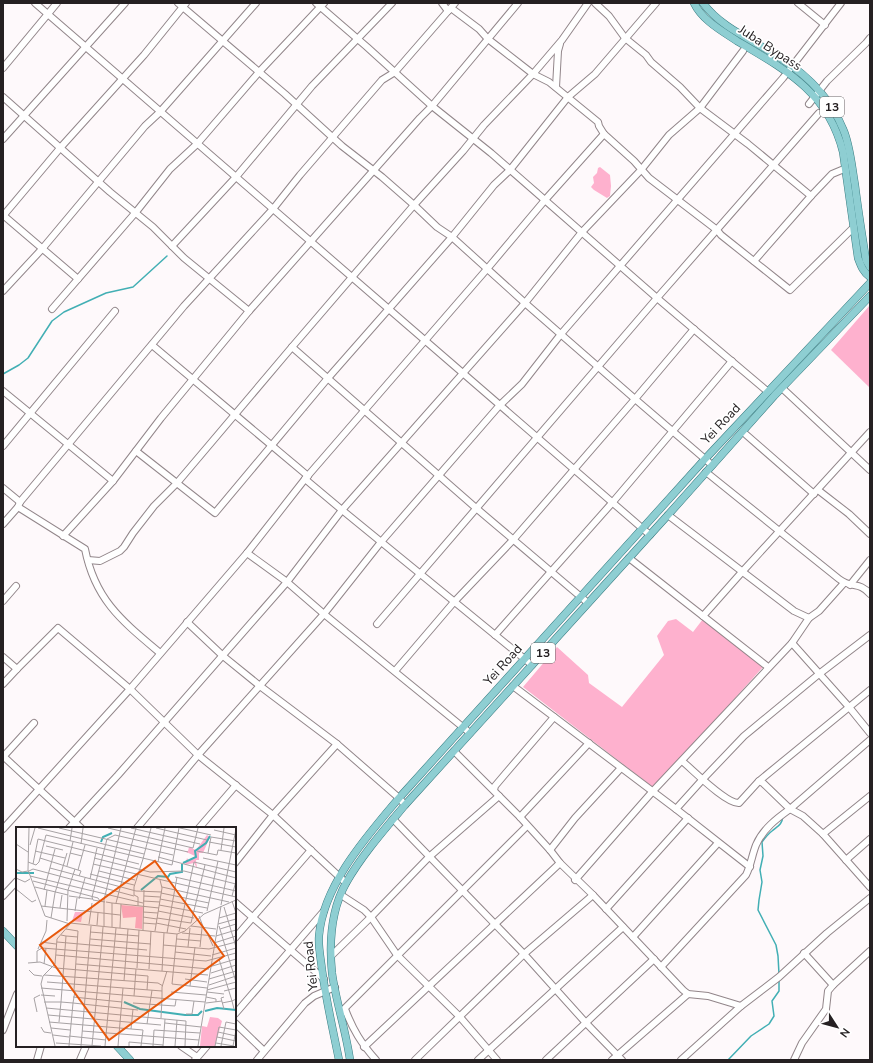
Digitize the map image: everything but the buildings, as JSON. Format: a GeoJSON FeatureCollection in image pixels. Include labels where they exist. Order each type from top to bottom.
{"type":"FeatureCollection","features":[{"type":"Feature","properties":{"kind":"main road","name":"Juba Bypass"},"geometry":{"type":"LineString","coordinates":[[694,3],[696,7],[714,25],[798,80],[826,112],[839,136],[843,152],[858,258],[861,267],[870,277]]}},
{"type":"Feature","properties":{"kind":"main road","name":"Juba Bypass"},"geometry":{"type":"LineString","coordinates":[[703,3],[722,23],[792,66],[814,85],[826,99],[844,131],[852,167],[866,260],[870,268]]}},
{"type":"Feature","properties":{"kind":"main road","name":"Yei Road"},"geometry":{"type":"LineString","coordinates":[[339,1060],[325,991],[319,936],[325,908],[338,877],[368,835],[399,798],[705,459],[870,283]]}},
{"type":"Feature","properties":{"kind":"main road","name":"Yei Road"},"geometry":{"type":"LineString","coordinates":[[350,1060],[343,1011],[335,987],[332,955],[332,930],[335,915],[346,883],[368,850],[405,805],[712,465],[782,388],[870,296]]}},
{"type":"Feature","properties":{"kind":"main road"},"geometry":{"type":"LineString","coordinates":[[3,931],[16,945]]}},
{"type":"Feature","properties":{"kind":"main road"},"geometry":{"type":"LineString","coordinates":[[118,1047],[128,1059]]}},
{"type":"Feature","properties":{"kind":"street"},"geometry":{"type":"LineString","coordinates":[[35,3],[499,406],[650,535]]}},
{"type":"Feature","properties":{"kind":"street"},"geometry":{"type":"LineString","coordinates":[[3,68],[57,3]]}},
{"type":"Feature","properties":{"kind":"street"},"geometry":{"type":"LineString","coordinates":[[3,139],[125,3]]}},
{"type":"Feature","properties":{"kind":"street"},"geometry":{"type":"LineString","coordinates":[[3,291],[42,249],[145,126],[160,112],[256,3]]}},
{"type":"Feature","properties":{"kind":"street"},"geometry":{"type":"LineString","coordinates":[[172,246],[236,177],[312,86],[392,3]]}},
{"type":"Feature","properties":{"kind":"street"},"geometry":{"type":"LineString","coordinates":[[442,3],[451,7],[479,29],[488,39],[533,74],[556,87],[598,122],[598,126],[604,134],[659,186],[678,199],[717,230],[721,236],[790,290],[852,229]]}},
{"type":"Feature","properties":{"kind":"street"},"geometry":{"type":"LineString","coordinates":[[63,536],[112,481],[249,311],[432,106],[518,3]]}},
{"type":"Feature","properties":{"kind":"street"},"geometry":{"type":"LineString","coordinates":[[88,560],[100,561],[120,551],[139,524],[177,483],[414,205],[484,125],[533,74],[562,40],[588,3]]}},
{"type":"Feature","properties":{"kind":"street"},"geometry":{"type":"LineString","coordinates":[[595,3],[609,16],[626,38],[680,87],[700,108],[791,178],[811,196]]}},
{"type":"Feature","properties":{"kind":"street"},"geometry":{"type":"LineString","coordinates":[[136,451],[215,513],[328,378],[452,237],[494,185],[510,170],[568,97],[595,74],[656,3]]}},
{"type":"Feature","properties":{"kind":"street"},"geometry":{"type":"LineString","coordinates":[[798,3],[825,24]]}},
{"type":"Feature","properties":{"kind":"street"},"geometry":{"type":"LineString","coordinates":[[138,827],[198,755],[324,614],[381,542],[499,406],[522,384],[561,334],[792,66],[841,3]]}},
{"type":"Feature","properties":{"kind":"street"},"geometry":{"type":"LineString","coordinates":[[78,279],[3,216],[61,147],[144,54],[182,4],[351,154],[374,170],[437,227],[452,237],[525,304],[712,465]]}},
{"type":"Feature","properties":{"kind":"street"},"geometry":{"type":"LineString","coordinates":[[52,309],[136,212],[170,169],[197,144],[320,4],[432,106],[473,138],[657,298],[768,391]]}},
{"type":"Feature","properties":{"kind":"street"},"geometry":{"type":"LineString","coordinates":[[3,524],[184,306],[273,209],[300,175],[382,80],[395,72],[451,7]]}},
{"type":"Feature","properties":{"kind":"street"},"geometry":{"type":"LineString","coordinates":[[809,104],[828,81],[870,38]]}},
{"type":"Feature","properties":{"kind":"street"},"geometry":{"type":"LineString","coordinates":[[556,87],[558,51],[562,40]]}},
{"type":"Feature","properties":{"kind":"street"},"geometry":{"type":"LineString","coordinates":[[70,827],[118,776],[164,721],[287,582],[342,510],[525,304],[582,232],[641,170],[669,135],[700,108],[743,51]]}},
{"type":"Feature","properties":{"kind":"street"},"geometry":{"type":"LineString","coordinates":[[3,97],[110,192],[136,212],[164,237],[184,258],[249,311]]}},
{"type":"Feature","properties":{"kind":"street"},"geometry":{"type":"LineString","coordinates":[[377,624],[419,573],[819,113]]}},
{"type":"Feature","properties":{"kind":"street"},"geometry":{"type":"LineString","coordinates":[[3,829],[130,689],[247,553],[307,477],[364,410],[488,269],[545,200],[604,134]]}},
{"type":"Feature","properties":{"kind":"street"},"geometry":{"type":"LineString","coordinates":[[754,261],[832,174],[844,169]]}},
{"type":"Feature","properties":{"kind":"street"},"geometry":{"type":"LineString","coordinates":[[3,446],[115,311]]}},
{"type":"Feature","properties":{"kind":"street"},"geometry":{"type":"LineString","coordinates":[[395,671],[454,602],[514,540],[694,329]]}},
{"type":"Feature","properties":{"kind":"street"},"geometry":{"type":"LineString","coordinates":[[152,346],[272,446],[342,510],[532,665]]}},
{"type":"Feature","properties":{"kind":"street"},"geometry":{"type":"LineString","coordinates":[[292,347],[402,444],[588,603]]}},
{"type":"Feature","properties":{"kind":"street"},"geometry":{"type":"LineString","coordinates":[[495,635],[612,502],[732,361]]}},
{"type":"Feature","properties":{"kind":"street"},"geometry":{"type":"LineString","coordinates":[[782,388],[870,470]]}},
{"type":"Feature","properties":{"kind":"street"},"geometry":{"type":"LineString","coordinates":[[3,391],[112,481]]}},
{"type":"Feature","properties":{"kind":"street"},"geometry":{"type":"LineString","coordinates":[[743,432],[816,492],[849,514],[870,534]]}},
{"type":"Feature","properties":{"kind":"street"},"geometry":{"type":"LineString","coordinates":[[703,616],[870,432]]}},
{"type":"Feature","properties":{"kind":"street"},"geometry":{"type":"LineString","coordinates":[[706,472],[779,532],[847,584],[865,588],[870,594]]}},
{"type":"Feature","properties":{"kind":"street"},"geometry":{"type":"LineString","coordinates":[[3,488],[19,505],[63,536],[85,549],[100,592],[105,600],[125,624],[160,653]]}},
{"type":"Feature","properties":{"kind":"street"},"geometry":{"type":"LineString","coordinates":[[668,515],[794,611],[809,618]]}},
{"type":"Feature","properties":{"kind":"street"},"geometry":{"type":"LineString","coordinates":[[247,553],[287,582],[470,733]]}},
{"type":"Feature","properties":{"kind":"street"},"geometry":{"type":"LineString","coordinates":[[629,558],[768,667]]}},
{"type":"Feature","properties":{"kind":"street"},"geometry":{"type":"LineString","coordinates":[[576,880],[653,792],[792,643],[809,618],[819,611],[870,560]]}},
{"type":"Feature","properties":{"kind":"street"},"geometry":{"type":"LineString","coordinates":[[3,601],[16,586]]}},
{"type":"Feature","properties":{"kind":"street"},"geometry":{"type":"LineString","coordinates":[[187,622],[223,656],[337,744],[399,798],[405,805]]}},
{"type":"Feature","properties":{"kind":"street"},"geometry":{"type":"LineString","coordinates":[[3,684],[58,628],[130,689],[198,755],[273,815],[346,883]]}},
{"type":"Feature","properties":{"kind":"street"},"geometry":{"type":"LineString","coordinates":[[676,809],[744,736],[819,674],[870,635]]}},
{"type":"Feature","properties":{"kind":"street"},"geometry":{"type":"LineString","coordinates":[[792,643],[870,733]]}},
{"type":"Feature","properties":{"kind":"street"},"geometry":{"type":"LineString","coordinates":[[3,657],[17,669]]}},
{"type":"Feature","properties":{"kind":"street"},"geometry":{"type":"LineString","coordinates":[[513,686],[688,818],[750,867]]}},
{"type":"Feature","properties":{"kind":"street"},"geometry":{"type":"LineString","coordinates":[[682,761],[720,794],[736,803],[739,802],[759,781],[870,690]]}},
{"type":"Feature","properties":{"kind":"street"},"geometry":{"type":"LineString","coordinates":[[494,790],[495,786],[554,717]]}},
{"type":"Feature","properties":{"kind":"street"},"geometry":{"type":"LineString","coordinates":[[34,723],[3,756],[80,827]]}},
{"type":"Feature","properties":{"kind":"street"},"geometry":{"type":"LineString","coordinates":[[661,967],[746,875],[761,835],[776,819],[790,809],[870,740]]}},
{"type":"Feature","properties":{"kind":"street"},"geometry":{"type":"LineString","coordinates":[[520,818],[589,743]]}},
{"type":"Feature","properties":{"kind":"street"},"geometry":{"type":"LineString","coordinates":[[236,862],[273,815],[337,744]]}},
{"type":"Feature","properties":{"kind":"street"},"geometry":{"type":"LineString","coordinates":[[454,751],[494,790],[550,850],[560,863],[593,895],[673,981],[688,994],[708,996],[741,1006]]}},
{"type":"Feature","properties":{"kind":"street"},"geometry":{"type":"LineString","coordinates":[[550,850],[575,818],[621,768]]}},
{"type":"Feature","properties":{"kind":"street"},"geometry":{"type":"LineString","coordinates":[[759,781],[769,788],[790,809],[803,816],[823,834],[870,887]]}},
{"type":"Feature","properties":{"kind":"street"},"geometry":{"type":"LineString","coordinates":[[200,827],[236,785]]}},
{"type":"Feature","properties":{"kind":"street"},"geometry":{"type":"LineString","coordinates":[[332,955],[429,857],[499,796]]}},
{"type":"Feature","properties":{"kind":"street"},"geometry":{"type":"LineString","coordinates":[[823,834],[870,796]]}},
{"type":"Feature","properties":{"kind":"street"},"geometry":{"type":"LineString","coordinates":[[606,909],[688,818]]}},
{"type":"Feature","properties":{"kind":"street"},"geometry":{"type":"LineString","coordinates":[[393,819],[524,954],[586,1023],[614,1058],[622,1060]]}},
{"type":"Feature","properties":{"kind":"street"},"geometry":{"type":"LineString","coordinates":[[376,1060],[364,1047],[343,1011],[461,890],[527,826]]}},
{"type":"Feature","properties":{"kind":"street"},"geometry":{"type":"LineString","coordinates":[[846,860],[870,839]]}},
{"type":"Feature","properties":{"kind":"street"},"geometry":{"type":"LineString","coordinates":[[633,937],[718,843]]}},
{"type":"Feature","properties":{"kind":"street"},"geometry":{"type":"LineString","coordinates":[[236,937],[311,850]]}},
{"type":"Feature","properties":{"kind":"street"},"geometry":{"type":"LineString","coordinates":[[364,1047],[560,863]]}},
{"type":"Feature","properties":{"kind":"street"},"geometry":{"type":"LineString","coordinates":[[3,896],[16,882]]}},
{"type":"Feature","properties":{"kind":"street"},"geometry":{"type":"LineString","coordinates":[[341,895],[364,910],[371,917],[398,955],[460,1017],[497,1060]]}},
{"type":"Feature","properties":{"kind":"street"},"geometry":{"type":"LineString","coordinates":[[415,1060],[524,954],[593,895]]}},
{"type":"Feature","properties":{"kind":"street"},"geometry":{"type":"LineString","coordinates":[[681,1060],[741,1006],[779,977],[827,932],[870,898]]}},
{"type":"Feature","properties":{"kind":"street"},"geometry":{"type":"LineString","coordinates":[[236,903],[324,979]]}},
{"type":"Feature","properties":{"kind":"street"},"geometry":{"type":"LineString","coordinates":[[236,1013],[291,950],[325,908]]}},
{"type":"Feature","properties":{"kind":"street"},"geometry":{"type":"LineString","coordinates":[[478,1060],[487,1050],[556,989],[622,927]]}},
{"type":"Feature","properties":{"kind":"street"},"geometry":{"type":"LineString","coordinates":[[794,1060],[802,1043],[826,1009],[828,991],[833,984],[870,951]]}},
{"type":"Feature","properties":{"kind":"street"},"geometry":{"type":"LineString","coordinates":[[804,953],[833,984]]}},
{"type":"Feature","properties":{"kind":"street"},"geometry":{"type":"LineString","coordinates":[[546,1060],[654,959]]}},
{"type":"Feature","properties":{"kind":"street"},"geometry":{"type":"LineString","coordinates":[[257,1060],[305,1003],[314,996],[335,987]]}},
{"type":"Feature","properties":{"kind":"street"},"geometry":{"type":"LineString","coordinates":[[614,1058],[688,994]]}},
{"type":"Feature","properties":{"kind":"street"},"geometry":{"type":"LineString","coordinates":[[3,1030],[5,1020],[16,996]]}},
{"type":"Feature","properties":{"kind":"street"},"geometry":{"type":"LineString","coordinates":[[236,1024],[264,1051]]}},
{"type":"Feature","properties":{"kind":"street"},"geometry":{"type":"LineString","coordinates":[[37,1060],[41,1047]]}},
{"type":"Feature","properties":{"kind":"street"},"geometry":{"type":"LineString","coordinates":[[80,1060],[86,1047]]}},
{"type":"Feature","properties":{"kind":"street"},"geometry":{"type":"LineString","coordinates":[[182,1047],[196,1059],[206,1047]]}},
{"type":"Feature","properties":{"kind":"shaded area"},"geometry":{"type":"Polygon","coordinates":[[[600,167],[610,175],[610,196],[607,198],[591,187],[594,183],[593,177],[600,167]]]}},
{"type":"Feature","properties":{"kind":"shaded area"},"geometry":{"type":"Polygon","coordinates":[[[870,305],[870,388],[831,350],[870,305]]]}},
{"type":"Feature","properties":{"kind":"shaded area"},"geometry":{"type":"Polygon","coordinates":[[[676,619],[693,632],[703,619],[763,667],[654,788],[523,687],[557,647],[588,675],[589,683],[622,707],[664,655],[657,636],[668,621],[676,619]]]}},
{"type":"Feature","properties":{"kind":"waterway"},"geometry":{"type":"LineString","coordinates":[[3,374],[28,358],[52,321],[64,312],[106,293],[133,287],[167,256]]}},
{"type":"Feature","properties":{"kind":"waterway"},"geometry":{"type":"LineString","coordinates":[[779,974],[776,945],[758,910],[762,882],[760,870],[763,856],[762,842],[769,833],[779,825],[783,816]]}},
{"type":"Feature","properties":{"kind":"waterway"},"geometry":{"type":"LineString","coordinates":[[728,1060],[751,1036],[769,1024],[774,1016],[772,1001],[779,991],[779,979]]}}]}
